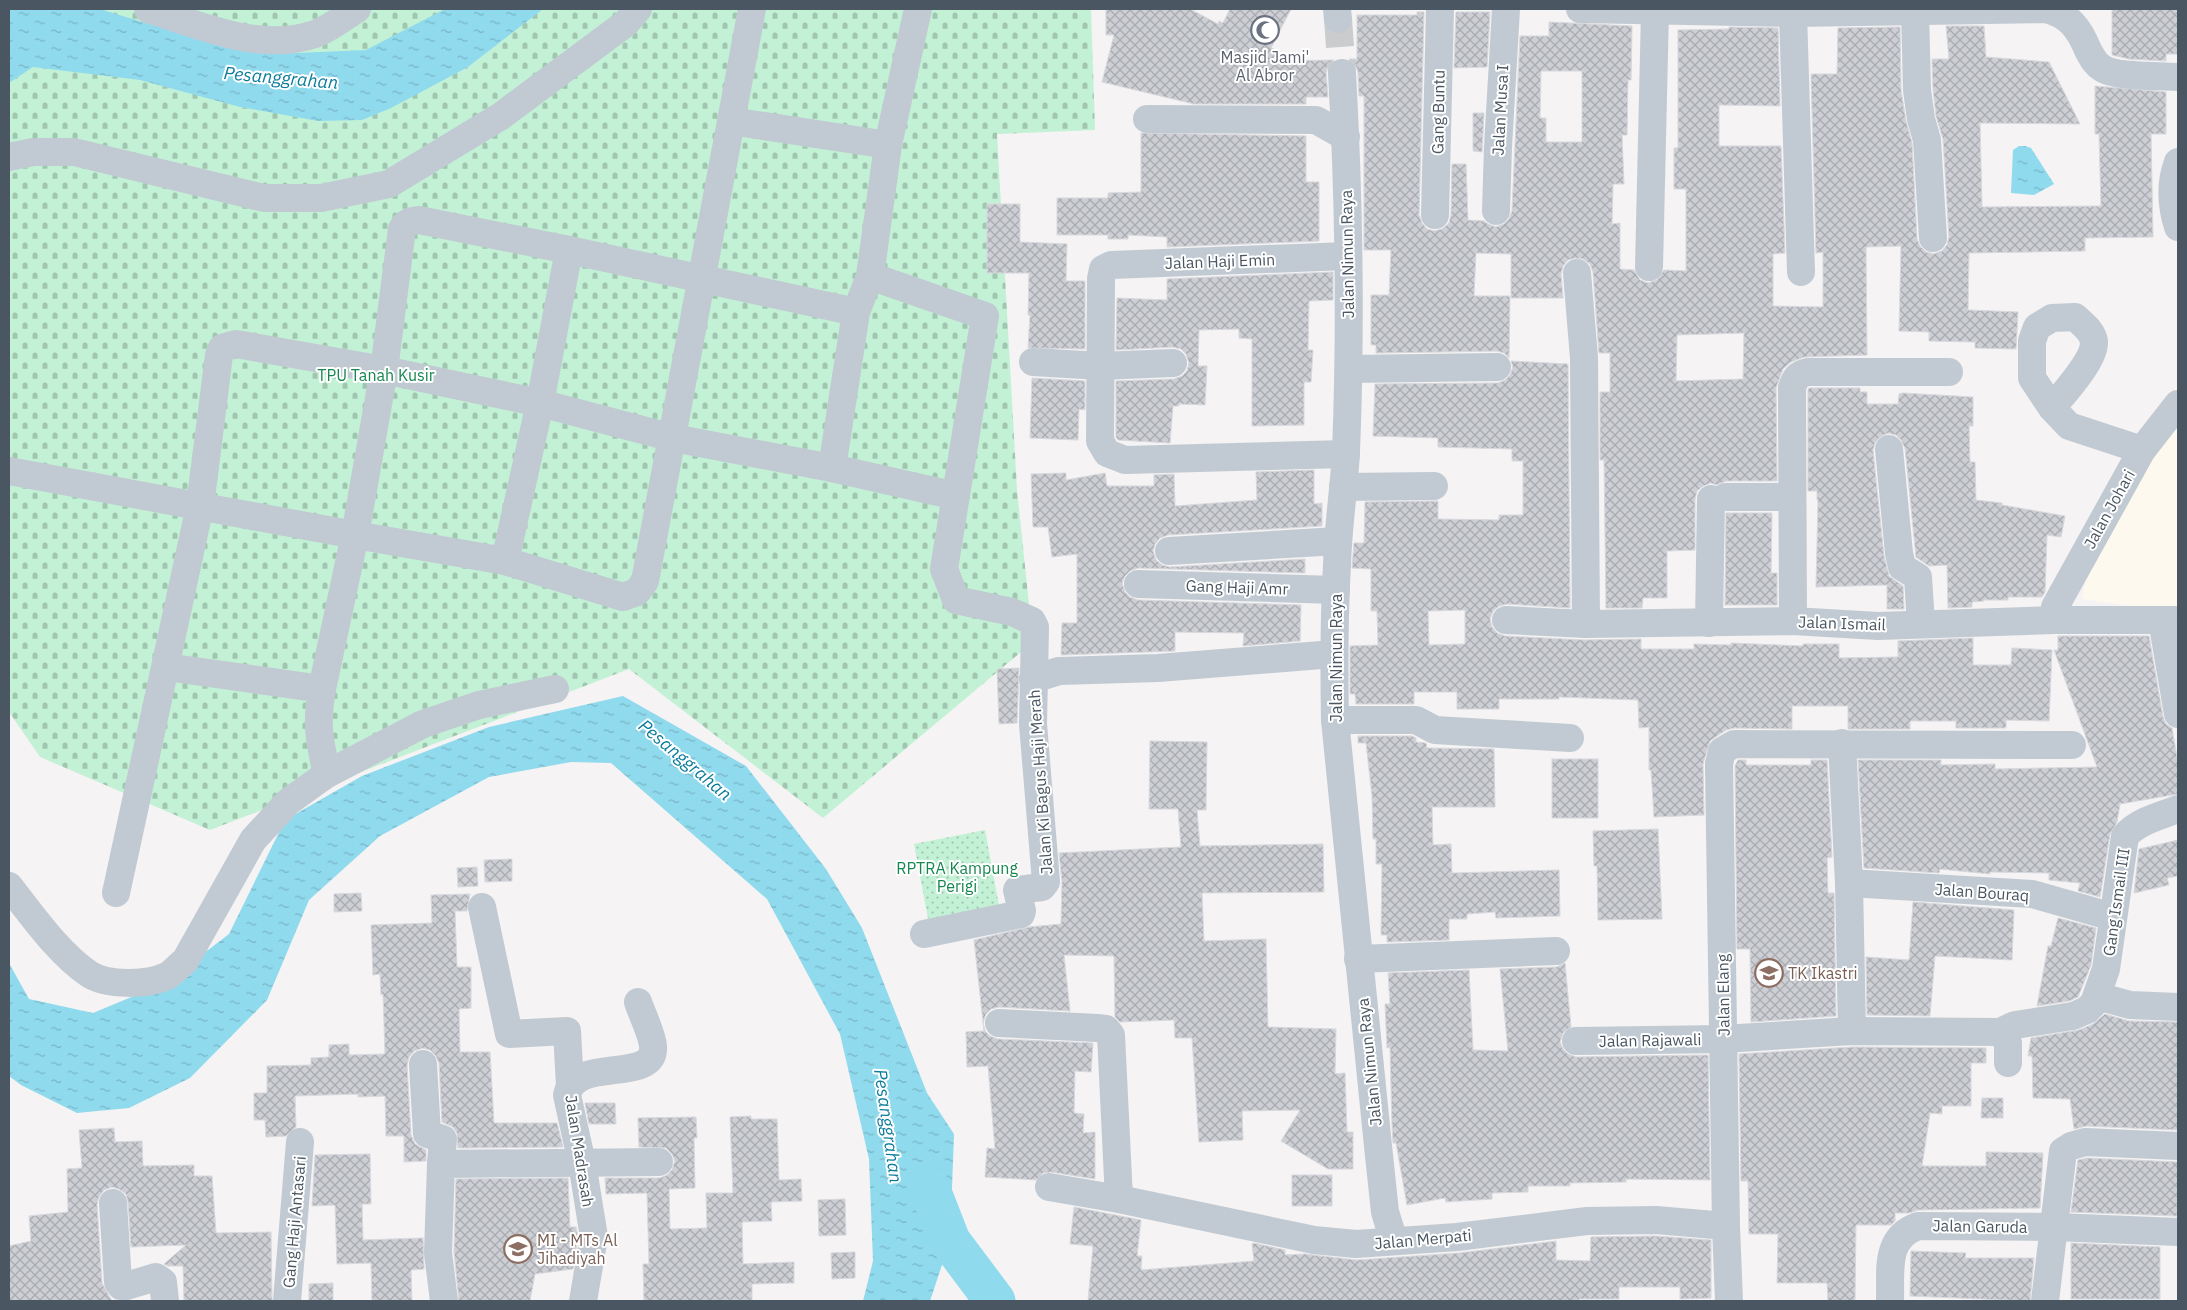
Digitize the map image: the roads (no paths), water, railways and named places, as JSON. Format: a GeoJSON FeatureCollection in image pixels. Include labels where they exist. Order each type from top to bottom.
{"type":"FeatureCollection","features":[{"type":"Feature","properties":{"kind":"street"},"geometry":{"type":"LineString","coordinates":[[148,9],[244,39],[288,40],[315,34],[358,9]]}},
{"type":"Feature","properties":{"kind":"street"},"geometry":{"type":"LineString","coordinates":[[9,157],[33,152],[74,152],[264,198],[321,198],[390,184],[501,116],[626,23],[638,9]]}},
{"type":"Feature","properties":{"kind":"street"},"geometry":{"type":"LineString","coordinates":[[9,471],[505,561],[623,597],[637,592],[645,581],[752,9]]}},
{"type":"Feature","properties":{"kind":"street"},"geometry":{"type":"LineString","coordinates":[[832,468],[856,312],[870,276],[888,145],[918,9]]}},
{"type":"Feature","properties":{"kind":"street","name":"Gang Buntu"},"geometry":{"type":"LineString","coordinates":[[1436,215],[1440,9]]}},
{"type":"Feature","properties":{"kind":"street","name":"Jalan Musa I"},"geometry":{"type":"LineString","coordinates":[[1496,212],[1506,9]]}},
{"type":"Feature","properties":{"kind":"street"},"geometry":{"type":"LineString","coordinates":[[1580,9],[1793,14],[1915,10],[2046,9],[2058,12],[2069,19],[2084,39],[2093,60],[2102,69],[2113,72],[2178,77]]}},
{"type":"Feature","properties":{"kind":"street"},"geometry":{"type":"LineString","coordinates":[[1915,10],[1917,90],[1920,119],[1927,140],[1932,238]]}},
{"type":"Feature","properties":{"kind":"street"},"geometry":{"type":"LineString","coordinates":[[1649,268],[1655,11]]}},
{"type":"Feature","properties":{"kind":"street"},"geometry":{"type":"LineString","coordinates":[[1793,14],[1801,272]]}},
{"type":"Feature","properties":{"kind":"street","name":"Jalan Nimun Raya"},"geometry":{"type":"LineString","coordinates":[[1342,73],[1346,138],[1349,368],[1346,454],[1338,541],[1336,590],[1334,654],[1335,720],[1358,959],[1386,1212],[1394,1241]]}},
{"type":"Feature","properties":{"kind":"street"},"geometry":{"type":"LineString","coordinates":[[1148,119],[1316,120],[1346,138]]}},
{"type":"Feature","properties":{"kind":"street"},"geometry":{"type":"LineString","coordinates":[[731,121],[888,145]]}},
{"type":"Feature","properties":{"kind":"street"},"geometry":{"type":"LineString","coordinates":[[2178,162],[2171,197],[2178,227]]}},
{"type":"Feature","properties":{"kind":"street"},"geometry":{"type":"LineString","coordinates":[[327,774],[318,733],[317,715],[355,535],[384,370],[402,229],[408,223],[419,220],[569,250],[856,312]]}},
{"type":"Feature","properties":{"kind":"street"},"geometry":{"type":"LineString","coordinates":[[505,561],[540,403],[569,250]]}},
{"type":"Feature","properties":{"kind":"street","name":"Jalan Haji Emin"},"geometry":{"type":"LineString","coordinates":[[1100,366],[1101,279],[1104,269],[1111,265],[1348,256]]}},
{"type":"Feature","properties":{"kind":"street"},"geometry":{"type":"LineString","coordinates":[[1577,274],[1584,358],[1586,624]]}},
{"type":"Feature","properties":{"kind":"street"},"geometry":{"type":"LineString","coordinates":[[870,276],[985,316],[944,569],[956,600],[1012,612],[1033,622],[1033,678]]}},
{"type":"Feature","properties":{"kind":"street"},"geometry":{"type":"LineString","coordinates":[[116,894],[200,506],[219,355],[222,348],[236,344],[384,370],[540,403],[673,438],[832,468],[956,496]]}},
{"type":"Feature","properties":{"kind":"street"},"geometry":{"type":"LineString","coordinates":[[1033,362],[1100,366],[1173,363]]}},
{"type":"Feature","properties":{"kind":"street"},"geometry":{"type":"LineString","coordinates":[[1100,366],[1100,441],[1107,453],[1115,457],[1124,460],[1346,454]]}},
{"type":"Feature","properties":{"kind":"street"},"geometry":{"type":"LineString","coordinates":[[1349,368],[1497,367]]}},
{"type":"Feature","properties":{"kind":"street"},"geometry":{"type":"LineString","coordinates":[[1793,621],[1792,388],[1794,373],[1950,372]]}},
{"type":"Feature","properties":{"kind":"street","name":"Jalan Johari"},"geometry":{"type":"LineString","coordinates":[[2054,620],[2055,607],[2142,450],[2178,404]]}},
{"type":"Feature","properties":{"kind":"street"},"geometry":{"type":"LineString","coordinates":[[2052,408],[2069,426],[2142,450]]}},
{"type":"Feature","properties":{"kind":"street"},"geometry":{"type":"LineString","coordinates":[[1889,449],[1899,553],[1902,566],[1918,578],[1920,624]]}},
{"type":"Feature","properties":{"kind":"street"},"geometry":{"type":"LineString","coordinates":[[1343,486],[1434,486]]}},
{"type":"Feature","properties":{"kind":"street"},"geometry":{"type":"LineString","coordinates":[[1709,622],[1719,498],[1792,497]]}},
{"type":"Feature","properties":{"kind":"street"},"geometry":{"type":"LineString","coordinates":[[1168,551],[1338,541]]}},
{"type":"Feature","properties":{"kind":"street","name":"Gang Haji Amr"},"geometry":{"type":"LineString","coordinates":[[1138,584],[1336,590]]}},
{"type":"Feature","properties":{"kind":"street","name":"Jalan Ismail"},"geometry":{"type":"LineString","coordinates":[[1506,620],[1586,624],[1793,621],[1878,626],[2054,620],[2170,620]]}},
{"type":"Feature","properties":{"kind":"street"},"geometry":{"type":"LineString","coordinates":[[2170,620],[2178,714]]}},
{"type":"Feature","properties":{"kind":"street","name":"Jalan Ki Bagus Haji Merah"},"geometry":{"type":"LineString","coordinates":[[924,934],[1021,914],[1017,890],[1042,887],[1046,882],[1033,724],[1033,678],[1059,671],[1158,668],[1334,654]]}},
{"type":"Feature","properties":{"kind":"street"},"geometry":{"type":"LineString","coordinates":[[166,667],[322,689]]}},
{"type":"Feature","properties":{"kind":"street"},"geometry":{"type":"LineString","coordinates":[[9,886],[57,944],[90,975],[115,982],[139,983],[168,976],[184,961],[253,840],[288,802],[327,774],[422,724],[479,705],[555,689]]}},
{"type":"Feature","properties":{"kind":"street"},"geometry":{"type":"LineString","coordinates":[[1335,720],[1416,720],[1436,730],[1570,738]]}},
{"type":"Feature","properties":{"kind":"street"},"geometry":{"type":"LineString","coordinates":[[1852,1031],[1849,882],[1842,743],[2072,745]]}},
{"type":"Feature","properties":{"kind":"street","name":"Jalan Elang"},"geometry":{"type":"LineString","coordinates":[[1726,1226],[1719,764],[1722,751],[1734,744],[1842,743]]}},
{"type":"Feature","properties":{"kind":"street","name":"Gang Ismail III"},"geometry":{"type":"LineString","coordinates":[[2097,996],[2106,969],[2125,836],[2132,828],[2178,809]]}},
{"type":"Feature","properties":{"kind":"street","name":"Jalan Bouraq"},"geometry":{"type":"LineString","coordinates":[[1849,882],[2032,894],[2113,917]]}},
{"type":"Feature","properties":{"kind":"street"},"geometry":{"type":"LineString","coordinates":[[482,907],[509,1034],[567,1031],[570,1086]]}},
{"type":"Feature","properties":{"kind":"street"},"geometry":{"type":"LineString","coordinates":[[1358,959],[1556,950]]}},
{"type":"Feature","properties":{"kind":"street"},"geometry":{"type":"LineString","coordinates":[[1724,1039],[1852,1031],[2000,1032],[2015,1025],[2081,1014],[2094,1003],[2097,996],[2130,1005],[2178,1007]]}},
{"type":"Feature","properties":{"kind":"street","name":"Jalan Madrasah"},"geometry":{"type":"LineString","coordinates":[[583,1301],[594,1237],[582,1163],[567,1095],[570,1086],[581,1076],[632,1068],[648,1061],[652,1056],[653,1046],[638,1002]]}},
{"type":"Feature","properties":{"kind":"street"},"geometry":{"type":"LineString","coordinates":[[999,1024],[1097,1028],[1106,1030],[1111,1036],[1119,1199]]}},
{"type":"Feature","properties":{"kind":"street"},"geometry":{"type":"LineString","coordinates":[[2000,1032],[2008,1042],[2008,1063]]}},
{"type":"Feature","properties":{"kind":"street","name":"Jalan Rajawali"},"geometry":{"type":"LineString","coordinates":[[1576,1041],[1724,1039]]}},
{"type":"Feature","properties":{"kind":"street"},"geometry":{"type":"LineString","coordinates":[[423,1064],[427,1134],[443,1139],[438,1253],[444,1301]]}},
{"type":"Feature","properties":{"kind":"street","name":"Gang Haji Antasari"},"geometry":{"type":"LineString","coordinates":[[287,1301],[300,1142]]}},
{"type":"Feature","properties":{"kind":"street"},"geometry":{"type":"LineString","coordinates":[[2045,1301],[2056,1228],[2063,1151],[2071,1146],[2085,1142],[2178,1146]]}},
{"type":"Feature","properties":{"kind":"street"},"geometry":{"type":"LineString","coordinates":[[441,1164],[659,1162]]}},
{"type":"Feature","properties":{"kind":"street","name":"Jalan Merpati"},"geometry":{"type":"LineString","coordinates":[[1049,1186],[1314,1240],[1356,1244],[1456,1237],[1587,1222],[1656,1220],[1726,1226]]}},
{"type":"Feature","properties":{"kind":"street"},"geometry":{"type":"LineString","coordinates":[[114,1203],[118,1282],[121,1286],[126,1286],[156,1277],[163,1282],[166,1301]]}},
{"type":"Feature","properties":{"kind":"street","name":"Jalan Garuda"},"geometry":{"type":"LineString","coordinates":[[1890,1301],[1892,1252],[1895,1242],[1908,1229],[1931,1225],[2178,1232]]}},
{"type":"Feature","properties":{"kind":"street"},"geometry":{"type":"LineString","coordinates":[[1726,1226],[1729,1301]]}},
{"type":"Feature","properties":{"kind":"water","name":"Pesanggrahan"},"geometry":{"type":"Polygon","coordinates":[[[9,9],[100,9],[142,22],[274,54],[366,50],[445,9],[543,9],[468,67],[391,108],[362,120],[318,121],[240,107],[140,80],[33,67],[9,83],[9,9]]]}},
{"type":"Feature","properties":{"kind":"water"},"geometry":{"type":"Polygon","coordinates":[[[2019,146],[2031,148],[2054,184],[2034,195],[2011,193],[2013,150],[2019,146]]]}},
{"type":"Feature","properties":{"kind":"water","name":"Pesanggrahan"},"geometry":{"type":"Polygon","coordinates":[[[623,696],[746,766],[826,869],[862,928],[927,1093],[954,1134],[950,1241],[930,1301],[863,1301],[873,1261],[869,1159],[840,1034],[767,899],[611,763],[571,762],[489,777],[380,836],[309,900],[267,1000],[190,1078],[129,1108],[77,1113],[21,1085],[9,1076],[9,963],[29,999],[93,1013],[165,983],[229,934],[285,820],[362,776],[489,727],[623,696]]]}},
{"type":"Feature","properties":{"kind":"waterway"},"geometry":{"type":"LineString","coordinates":[[929,1187],[950,1241],[995,1301]]}},
{"type":"Feature","properties":{"kind":"tunnel"},"geometry":{"type":"LineString","coordinates":[[1338,19],[1342,73]]}},
{"type":"Feature","properties":{"kind":"place","name":"Masjid Jami' Al Abror"},"geometry":{"type":"Point","coordinates":[1265,30]}},
{"type":"Feature","properties":{"kind":"place","name":"TK Ikastri"},"geometry":{"type":"Point","coordinates":[1769,973]}},
{"type":"Feature","properties":{"kind":"place","name":"MI - MTs Al Jihadiyah"},"geometry":{"type":"Point","coordinates":[518,1249]}},
{"type":"Feature","properties":{"kind":"park label","name":"TPU Tanah Kusir"},"geometry":{"type":"Point","coordinates":[376,375]}},
{"type":"Feature","properties":{"kind":"park label","name":"RPTRA Kampung Perigi"},"geometry":{"type":"Point","coordinates":[957,877]}}]}
